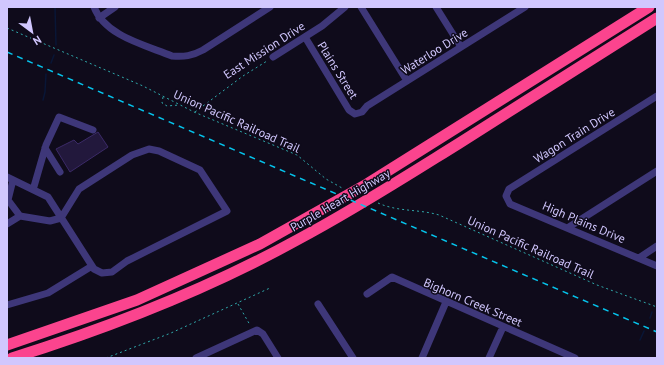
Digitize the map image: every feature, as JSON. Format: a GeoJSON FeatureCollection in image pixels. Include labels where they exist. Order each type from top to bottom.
{"type":"FeatureCollection","features":[{"type":"Feature","properties":{"kind":"highway","name":"Purple Heart Highway"},"geometry":{"type":"LineString","coordinates":[[7,345],[136,300],[260,244],[367,184],[648,7]]}},
{"type":"Feature","properties":{"kind":"highway","name":"Purple Heart Highway"},"geometry":{"type":"LineString","coordinates":[[12,358],[74,338],[170,302],[243,268],[336,219],[657,18]]}},
{"type":"Feature","properties":{"kind":"street"},"geometry":{"type":"LineString","coordinates":[[94,7],[99,18],[105,25],[115,32],[172,56],[180,57],[203,50],[261,9],[270,7]]}},
{"type":"Feature","properties":{"kind":"street"},"geometry":{"type":"LineString","coordinates":[[99,18],[115,7]]}},
{"type":"Feature","properties":{"kind":"street","name":"East Mission Drive"},"geometry":{"type":"LineString","coordinates":[[273,57],[305,37],[345,7]]}},
{"type":"Feature","properties":{"kind":"street"},"geometry":{"type":"LineString","coordinates":[[361,7],[407,81]]}},
{"type":"Feature","properties":{"kind":"street"},"geometry":{"type":"LineString","coordinates":[[436,7],[461,47]]}},
{"type":"Feature","properties":{"kind":"street","name":"Waterloo Drive"},"geometry":{"type":"LineString","coordinates":[[355,114],[362,112],[367,106],[461,47],[514,10],[524,7]]}},
{"type":"Feature","properties":{"kind":"street","name":"Plains Street"},"geometry":{"type":"LineString","coordinates":[[305,37],[350,110],[355,114]]}},
{"type":"Feature","properties":{"kind":"street","name":"Wagon Train Drive"},"geometry":{"type":"LineString","coordinates":[[506,196],[509,189],[657,96]]}},
{"type":"Feature","properties":{"kind":"street"},"geometry":{"type":"LineString","coordinates":[[33,190],[45,148],[59,117],[93,130]]}},
{"type":"Feature","properties":{"kind":"street"},"geometry":{"type":"LineString","coordinates":[[45,148],[60,172]]}},
{"type":"Feature","properties":{"kind":"street"},"geometry":{"type":"LineString","coordinates":[[7,224],[20,216],[50,221],[61,218],[79,189],[132,155],[149,149],[159,151],[200,170],[227,211],[127,261],[112,272],[102,273],[94,269],[61,218],[48,197],[10,179],[8,200],[20,216]]}},
{"type":"Feature","properties":{"kind":"street"},"geometry":{"type":"LineString","coordinates":[[569,227],[657,171]]}},
{"type":"Feature","properties":{"kind":"street","name":"High Plains Drive"},"geometry":{"type":"LineString","coordinates":[[506,196],[510,204],[569,227],[657,266]]}},
{"type":"Feature","properties":{"kind":"street"},"geometry":{"type":"LineString","coordinates":[[639,258],[657,246]]}},
{"type":"Feature","properties":{"kind":"street"},"geometry":{"type":"LineString","coordinates":[[7,305],[48,293],[92,266]]}},
{"type":"Feature","properties":{"kind":"street","name":"Bighorn Creek Street"},"geometry":{"type":"LineString","coordinates":[[367,294],[392,277],[561,355],[575,358]]}},
{"type":"Feature","properties":{"kind":"street"},"geometry":{"type":"LineString","coordinates":[[422,358],[446,302]]}},
{"type":"Feature","properties":{"kind":"street"},"geometry":{"type":"LineString","coordinates":[[318,304],[353,358]]}},
{"type":"Feature","properties":{"kind":"street"},"geometry":{"type":"LineString","coordinates":[[489,358],[503,327]]}},
{"type":"Feature","properties":{"kind":"street"},"geometry":{"type":"LineString","coordinates":[[196,358],[257,330],[263,334],[278,358]]}},
{"type":"Feature","properties":{"kind":"path","name":"Union Pacific Railroad Trail"},"geometry":{"type":"LineString","coordinates":[[7,28],[143,86],[194,112],[297,155],[326,179],[343,188]]}},
{"type":"Feature","properties":{"kind":"path","name":"East Mission Drive"},"geometry":{"type":"LineString","coordinates":[[194,112],[243,76],[273,57]]}},
{"type":"Feature","properties":{"kind":"path"},"geometry":{"type":"LineString","coordinates":[[164,97],[162,103],[165,105],[179,105]]}},
{"type":"Feature","properties":{"kind":"path","name":"Union Pacific Railroad Trail"},"geometry":{"type":"LineString","coordinates":[[375,202],[398,210],[425,211],[439,215],[597,285],[657,307]]}},
{"type":"Feature","properties":{"kind":"path"},"geometry":{"type":"LineString","coordinates":[[106,358],[165,335],[270,288]]}},
{"type":"Feature","properties":{"kind":"path"},"geometry":{"type":"LineString","coordinates":[[238,303],[248,323],[257,330]]}},
{"type":"Feature","properties":{"kind":"building"},"geometry":{"type":"Polygon","coordinates":[[[98,132],[108,147],[70,172],[56,149],[74,140],[78,144],[98,132]]]}},
{"type":"Feature","properties":{"kind":"waterway"},"geometry":{"type":"LineString","coordinates":[[55,7],[56,45]]}},
{"type":"Feature","properties":{"kind":"waterway"},"geometry":{"type":"LineString","coordinates":[[51,63],[54,55]]}},
{"type":"Feature","properties":{"kind":"waterway"},"geometry":{"type":"LineString","coordinates":[[43,100],[46,74]]}},
{"type":"Feature","properties":{"kind":"waterway"},"geometry":{"type":"LineString","coordinates":[[650,318],[652,312]]}},
{"type":"Feature","properties":{"kind":"waterway"},"geometry":{"type":"LineString","coordinates":[[640,340],[644,331]]}},
{"type":"Feature","properties":{"kind":"railway"},"geometry":{"type":"LineString","coordinates":[[7,52],[657,332]]}}]}
